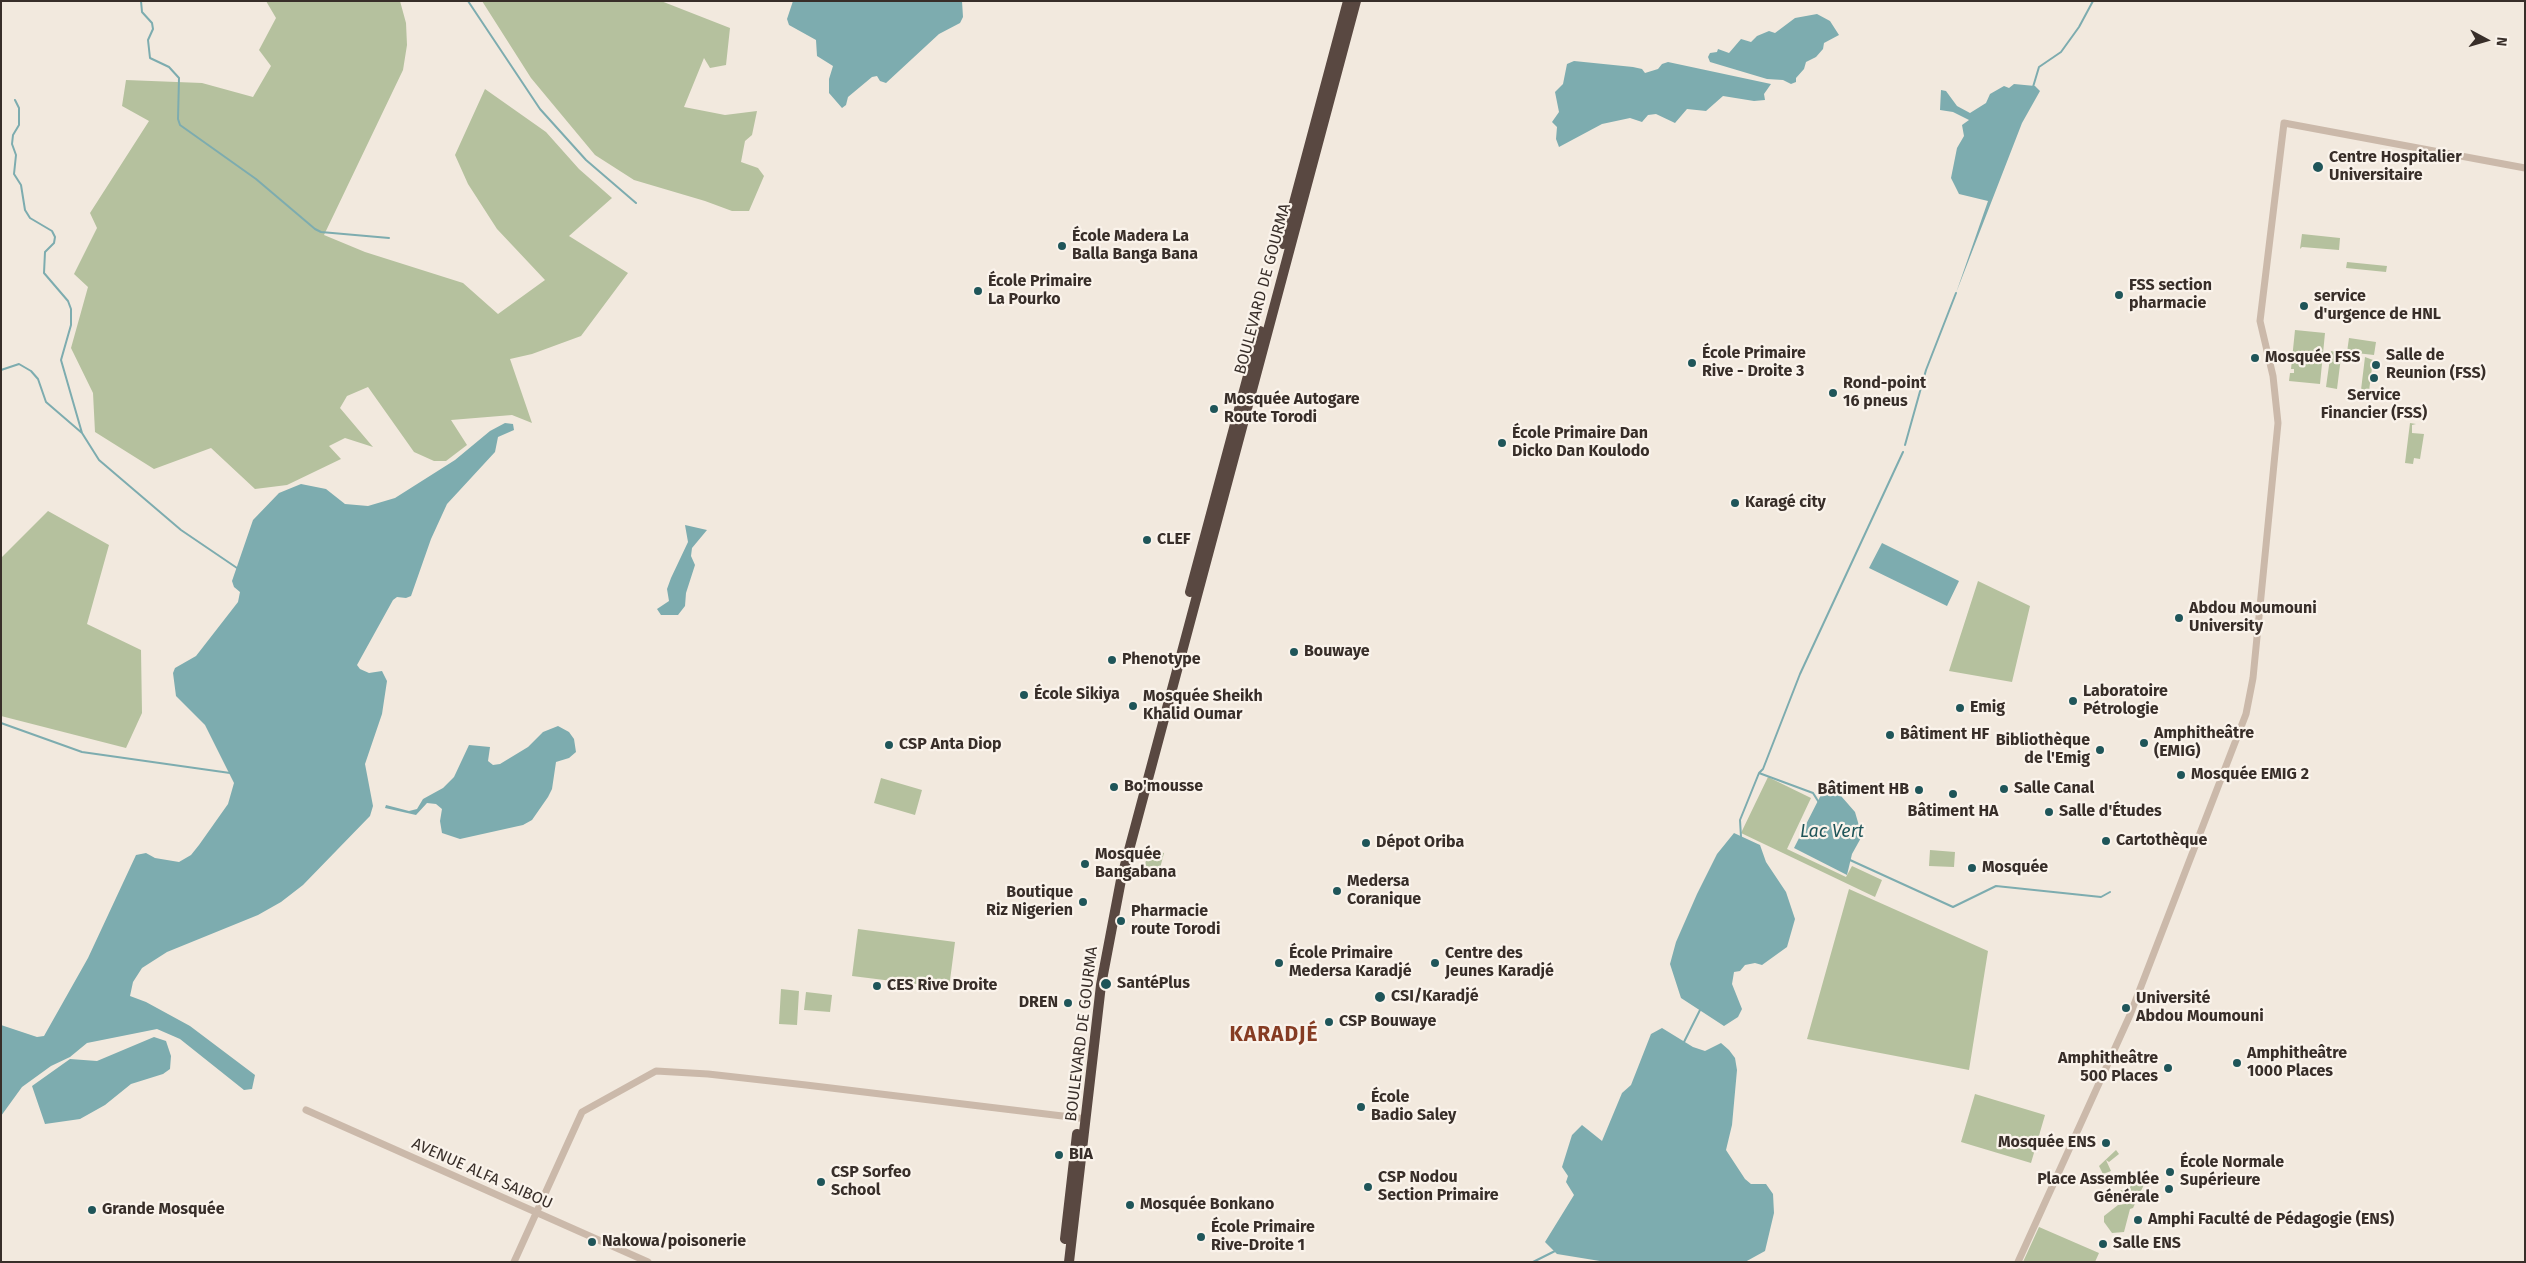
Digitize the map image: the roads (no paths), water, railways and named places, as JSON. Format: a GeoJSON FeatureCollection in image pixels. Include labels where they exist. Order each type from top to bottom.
{"type":"FeatureCollection","features":[{"type":"Feature","properties":{"kind":"highway","name":"BOULEVARD DE GOURMA"},"geometry":{"type":"LineString","coordinates":[[1062,1262],[1110,934],[1145,772],[1324,104],[1348,1]]}},
{"type":"Feature","properties":{"kind":"highway","name":"BOULEVARD DE GOURMA"},"geometry":{"type":"LineString","coordinates":[[1324,104],[1356,1]]}},
{"type":"Feature","properties":{"kind":"highway","name":"BOULEVARD DE GOURMA"},"geometry":{"type":"LineString","coordinates":[[1069,1262],[1083,1119]]}},
{"type":"Feature","properties":{"kind":"street"},"geometry":{"type":"LineString","coordinates":[[2018,1262],[2130,1015],[2246,714],[2253,678],[2278,423],[2274,376],[2260,321],[2284,123],[2525,168]]}},
{"type":"Feature","properties":{"kind":"street"},"geometry":{"type":"LineString","coordinates":[[514,1262],[538,1214],[582,1112],[656,1071],[708,1074],[806,1085],[1083,1119]]}},
{"type":"Feature","properties":{"kind":"street","name":"AVENUE ALFA SAIBOU"},"geometry":{"type":"LineString","coordinates":[[306,1110],[648,1262]]}},
{"type":"Feature","properties":{"kind":"water"},"geometry":{"type":"Polygon","coordinates":[[[793,1],[962,1],[963,17],[960,23],[939,34],[886,83],[880,81],[877,76],[872,77],[848,97],[846,105],[842,108],[829,93],[829,79],[833,66],[817,56],[816,40],[789,25],[787,19],[793,1]]]}},
{"type":"Feature","properties":{"kind":"water"},"geometry":{"type":"Polygon","coordinates":[[[1817,14],[1830,21],[1839,35],[1824,43],[1823,49],[1816,57],[1806,62],[1804,69],[1796,78],[1796,82],[1791,84],[1783,80],[1767,79],[1710,62],[1708,57],[1710,53],[1717,52],[1718,49],[1729,53],[1741,39],[1751,42],[1757,36],[1769,31],[1775,33],[1795,18],[1817,14]]]}},
{"type":"Feature","properties":{"kind":"water"},"geometry":{"type":"Polygon","coordinates":[[[1574,61],[1633,67],[1642,69],[1645,73],[1658,69],[1662,64],[1668,62],[1771,84],[1764,94],[1765,100],[1754,101],[1723,96],[1706,111],[1687,109],[1675,123],[1656,114],[1648,115],[1642,122],[1630,118],[1602,124],[1559,147],[1556,139],[1557,127],[1552,122],[1559,112],[1555,92],[1563,84],[1567,64],[1574,61]]]}},
{"type":"Feature","properties":{"kind":"water"},"geometry":{"type":"Polygon","coordinates":[[[2014,84],[2035,86],[2040,91],[2022,123],[1956,293],[1988,201],[1959,194],[1951,178],[1957,148],[1964,136],[1962,125],[1969,120],[1953,112],[1940,110],[1941,90],[1946,91],[1957,106],[1970,113],[1986,103],[1990,94],[2004,86],[2009,88],[2014,84]]]}},
{"type":"Feature","properties":{"kind":"water"},"geometry":{"type":"Polygon","coordinates":[[[505,423],[513,424],[514,430],[498,437],[495,452],[447,504],[431,539],[411,596],[406,598],[397,597],[393,600],[357,665],[360,669],[369,673],[382,671],[387,681],[382,714],[365,764],[373,806],[370,816],[303,885],[281,902],[258,915],[167,952],[142,968],[133,982],[130,996],[146,1002],[190,1026],[255,1075],[252,1089],[244,1090],[180,1039],[157,1029],[87,1043],[70,1057],[51,1066],[22,1087],[1,1116],[1,1025],[37,1037],[44,1036],[88,958],[136,855],[146,853],[155,858],[179,862],[191,855],[228,804],[234,783],[205,725],[176,696],[173,673],[175,668],[196,656],[238,602],[240,592],[234,587],[232,581],[253,520],[279,493],[301,484],[326,489],[345,504],[368,506],[395,498],[455,460],[490,431],[505,423]]]}},
{"type":"Feature","properties":{"kind":"water"},"geometry":{"type":"Polygon","coordinates":[[[685,525],[707,530],[692,548],[691,556],[695,565],[686,593],[685,606],[678,615],[661,615],[657,609],[669,601],[667,589],[688,542],[685,525]]]}},
{"type":"Feature","properties":{"kind":"water"},"geometry":{"type":"Polygon","coordinates":[[[1882,543],[1959,581],[1947,606],[1869,568],[1882,543]]]}},
{"type":"Feature","properties":{"kind":"water"},"geometry":{"type":"Polygon","coordinates":[[[558,726],[569,732],[574,739],[576,752],[569,758],[556,762],[552,789],[548,797],[532,820],[523,825],[460,839],[442,833],[440,821],[442,809],[436,804],[427,803],[416,815],[385,808],[386,805],[409,811],[417,809],[423,799],[443,788],[454,777],[469,745],[490,747],[488,761],[493,765],[500,764],[528,747],[543,732],[558,726]]]}},
{"type":"Feature","properties":{"kind":"water","name":"Lac Vert"},"geometry":{"type":"Polygon","coordinates":[[[1828,781],[1855,812],[1862,836],[1852,854],[1847,875],[1794,848],[1828,781]]]}},
{"type":"Feature","properties":{"kind":"water"},"geometry":{"type":"Polygon","coordinates":[[[1734,833],[1760,845],[1766,862],[1786,892],[1795,919],[1787,947],[1762,965],[1755,963],[1745,965],[1740,971],[1734,972],[1732,984],[1742,1009],[1738,1017],[1724,1026],[1681,998],[1670,964],[1676,942],[1697,894],[1717,854],[1734,833]]]}},
{"type":"Feature","properties":{"kind":"water"},"geometry":{"type":"Polygon","coordinates":[[[1662,1028],[1693,1047],[1705,1051],[1721,1043],[1735,1058],[1737,1070],[1732,1125],[1726,1150],[1745,1179],[1751,1184],[1766,1184],[1773,1194],[1774,1213],[1765,1251],[1745,1262],[1606,1262],[1557,1254],[1545,1242],[1574,1195],[1566,1182],[1568,1176],[1562,1167],[1572,1135],[1582,1125],[1602,1141],[1622,1093],[1631,1085],[1651,1034],[1662,1028]]]}},
{"type":"Feature","properties":{"kind":"water"},"geometry":{"type":"Polygon","coordinates":[[[154,1037],[166,1041],[171,1056],[170,1069],[163,1074],[131,1084],[105,1105],[80,1119],[45,1124],[32,1086],[70,1059],[97,1061],[154,1037]]]}},
{"type":"Feature","properties":{"kind":"waterway"},"geometry":{"type":"LineString","coordinates":[[141,1],[142,12],[152,23],[153,29],[148,40],[150,58],[169,67],[179,78],[178,119],[180,125],[256,179],[315,229],[321,232],[389,238]]}},
{"type":"Feature","properties":{"kind":"waterway"},"geometry":{"type":"LineString","coordinates":[[468,1],[540,109],[586,160],[636,203]]}},
{"type":"Feature","properties":{"kind":"waterway"},"geometry":{"type":"LineString","coordinates":[[2033,87],[2039,67],[2061,52],[2079,27],[2093,1]]}},
{"type":"Feature","properties":{"kind":"waterway"},"geometry":{"type":"LineString","coordinates":[[15,100],[19,108],[19,125],[13,135],[12,144],[16,155],[14,174],[21,185],[25,210],[30,218],[52,231],[55,237],[54,243],[45,252],[44,273],[68,301],[71,309],[71,325],[61,360],[82,433],[99,460],[181,530],[237,568]]}},
{"type":"Feature","properties":{"kind":"waterway"},"geometry":{"type":"LineString","coordinates":[[1905,445],[1926,370],[1956,293]]}},
{"type":"Feature","properties":{"kind":"waterway"},"geometry":{"type":"LineString","coordinates":[[1,370],[19,364],[31,371],[38,379],[46,402],[82,433]]}},
{"type":"Feature","properties":{"kind":"waterway"},"geometry":{"type":"LineString","coordinates":[[1741,837],[1740,820],[1759,773],[1763,769],[1800,674],[1903,452]]}},
{"type":"Feature","properties":{"kind":"waterway"},"geometry":{"type":"LineString","coordinates":[[1,723],[82,752],[230,773]]}},
{"type":"Feature","properties":{"kind":"waterway"},"geometry":{"type":"LineString","coordinates":[[1759,773],[1813,793],[1818,801]]}},
{"type":"Feature","properties":{"kind":"waterway"},"geometry":{"type":"LineString","coordinates":[[1850,860],[1953,907],[1996,886],[2101,897],[2110,892]]}},
{"type":"Feature","properties":{"kind":"waterway"},"geometry":{"type":"LineString","coordinates":[[1683,1044],[1700,1010]]}},
{"type":"Feature","properties":{"kind":"waterway"},"geometry":{"type":"LineString","coordinates":[[1533,1262],[1555,1251]]}},
{"type":"Feature","properties":{"kind":"place","name":"Centre Hospitalier Universitaire"},"geometry":{"type":"Point","coordinates":[2318,167]}},
{"type":"Feature","properties":{"kind":"place","name":"École Madera La Balla Banga Bana"},"geometry":{"type":"Point","coordinates":[1062,246]}},
{"type":"Feature","properties":{"kind":"place","name":"École Primaire La Pourko"},"geometry":{"type":"Point","coordinates":[978,291]}},
{"type":"Feature","properties":{"kind":"place","name":"FSS section pharmacie"},"geometry":{"type":"Point","coordinates":[2119,295]}},
{"type":"Feature","properties":{"kind":"place","name":"service d'urgence de HNL"},"geometry":{"type":"Point","coordinates":[2304,306]}},
{"type":"Feature","properties":{"kind":"place","name":"Mosquée FSS"},"geometry":{"type":"Point","coordinates":[2255,358]}},
{"type":"Feature","properties":{"kind":"place","name":"École Primaire Rive - Droite 3"},"geometry":{"type":"Point","coordinates":[1692,363]}},
{"type":"Feature","properties":{"kind":"place","name":"Salle de Reunion (FSS)"},"geometry":{"type":"Point","coordinates":[2376,365]}},
{"type":"Feature","properties":{"kind":"place","name":"Service Financier (FSS)"},"geometry":{"type":"Point","coordinates":[2374,378]}},
{"type":"Feature","properties":{"kind":"place","name":"Rond-point 16 pneus"},"geometry":{"type":"Point","coordinates":[1833,393]}},
{"type":"Feature","properties":{"kind":"place","name":"Mosquée Autogare Route Torodi"},"geometry":{"type":"Point","coordinates":[1214,409]}},
{"type":"Feature","properties":{"kind":"place","name":"École Primaire Dan Dicko Dan Koulodo"},"geometry":{"type":"Point","coordinates":[1502,443]}},
{"type":"Feature","properties":{"kind":"place","name":"Karagé city"},"geometry":{"type":"Point","coordinates":[1735,503]}},
{"type":"Feature","properties":{"kind":"place","name":"CLEF"},"geometry":{"type":"Point","coordinates":[1147,540]}},
{"type":"Feature","properties":{"kind":"place","name":"Abdou Moumouni University"},"geometry":{"type":"Point","coordinates":[2179,618]}},
{"type":"Feature","properties":{"kind":"place","name":"Bouwaye"},"geometry":{"type":"Point","coordinates":[1294,652]}},
{"type":"Feature","properties":{"kind":"place","name":"Phenotype"},"geometry":{"type":"Point","coordinates":[1112,660]}},
{"type":"Feature","properties":{"kind":"place","name":"École Sikiya"},"geometry":{"type":"Point","coordinates":[1024,695]}},
{"type":"Feature","properties":{"kind":"place","name":"Laboratoire Pétrologie"},"geometry":{"type":"Point","coordinates":[2073,701]}},
{"type":"Feature","properties":{"kind":"place","name":"Mosquée Sheikh Khalid Oumar"},"geometry":{"type":"Point","coordinates":[1133,706]}},
{"type":"Feature","properties":{"kind":"place","name":"Emig"},"geometry":{"type":"Point","coordinates":[1960,708]}},
{"type":"Feature","properties":{"kind":"place","name":"Bâtiment HF"},"geometry":{"type":"Point","coordinates":[1890,735]}},
{"type":"Feature","properties":{"kind":"place","name":"Amphitheâtre (EMIG)"},"geometry":{"type":"Point","coordinates":[2144,743]}},
{"type":"Feature","properties":{"kind":"place","name":"CSP Anta Diop"},"geometry":{"type":"Point","coordinates":[889,745]}},
{"type":"Feature","properties":{"kind":"place","name":"Bibliothèque de l'Emig"},"geometry":{"type":"Point","coordinates":[2100,750]}},
{"type":"Feature","properties":{"kind":"place","name":"Mosquée EMIG 2"},"geometry":{"type":"Point","coordinates":[2181,775]}},
{"type":"Feature","properties":{"kind":"place","name":"Bo'mousse"},"geometry":{"type":"Point","coordinates":[1114,787]}},
{"type":"Feature","properties":{"kind":"place","name":"Salle Canal"},"geometry":{"type":"Point","coordinates":[2004,789]}},
{"type":"Feature","properties":{"kind":"place","name":"Bâtiment HB"},"geometry":{"type":"Point","coordinates":[1919,790]}},
{"type":"Feature","properties":{"kind":"place","name":"Bâtiment HA"},"geometry":{"type":"Point","coordinates":[1953,794]}},
{"type":"Feature","properties":{"kind":"place","name":"Salle d'Études"},"geometry":{"type":"Point","coordinates":[2049,812]}},
{"type":"Feature","properties":{"kind":"place","name":"Cartothèque"},"geometry":{"type":"Point","coordinates":[2106,841]}},
{"type":"Feature","properties":{"kind":"place","name":"Dépot Oriba"},"geometry":{"type":"Point","coordinates":[1366,843]}},
{"type":"Feature","properties":{"kind":"place","name":"Mosquée Bangabana"},"geometry":{"type":"Point","coordinates":[1085,864]}},
{"type":"Feature","properties":{"kind":"place","name":"Mosquée"},"geometry":{"type":"Point","coordinates":[1972,868]}},
{"type":"Feature","properties":{"kind":"place","name":"Medersa Coranique"},"geometry":{"type":"Point","coordinates":[1337,891]}},
{"type":"Feature","properties":{"kind":"place","name":"Boutique Riz Nigerien"},"geometry":{"type":"Point","coordinates":[1083,902]}},
{"type":"Feature","properties":{"kind":"place","name":"Pharmacie route Torodi"},"geometry":{"type":"Point","coordinates":[1121,921]}},
{"type":"Feature","properties":{"kind":"place","name":"École Primaire Medersa Karadjé"},"geometry":{"type":"Point","coordinates":[1279,963]}},
{"type":"Feature","properties":{"kind":"place","name":"Centre des Jeunes Karadjé"},"geometry":{"type":"Point","coordinates":[1435,963]}},
{"type":"Feature","properties":{"kind":"place","name":"SantéPlus"},"geometry":{"type":"Point","coordinates":[1106,984]}},
{"type":"Feature","properties":{"kind":"place","name":"CES Rive Droite"},"geometry":{"type":"Point","coordinates":[877,986]}},
{"type":"Feature","properties":{"kind":"place","name":"CSI/Karadjé"},"geometry":{"type":"Point","coordinates":[1380,997]}},
{"type":"Feature","properties":{"kind":"place","name":"DREN"},"geometry":{"type":"Point","coordinates":[1068,1003]}},
{"type":"Feature","properties":{"kind":"place","name":"Université Abdou Moumouni"},"geometry":{"type":"Point","coordinates":[2126,1008]}},
{"type":"Feature","properties":{"kind":"place","name":"CSP Bouwaye"},"geometry":{"type":"Point","coordinates":[1329,1022]}},
{"type":"Feature","properties":{"kind":"place","name":"Amphitheâtre 1000 Places"},"geometry":{"type":"Point","coordinates":[2237,1063]}},
{"type":"Feature","properties":{"kind":"place","name":"Amphitheâtre 500 Places"},"geometry":{"type":"Point","coordinates":[2168,1068]}},
{"type":"Feature","properties":{"kind":"place","name":"École Badio Saley"},"geometry":{"type":"Point","coordinates":[1361,1107]}},
{"type":"Feature","properties":{"kind":"place","name":"Mosquée ENS"},"geometry":{"type":"Point","coordinates":[2106,1143]}},
{"type":"Feature","properties":{"kind":"place","name":"BIA"},"geometry":{"type":"Point","coordinates":[1059,1155]}},
{"type":"Feature","properties":{"kind":"place","name":"École Normale Supérieure"},"geometry":{"type":"Point","coordinates":[2170,1172]}},
{"type":"Feature","properties":{"kind":"place","name":"CSP Sorfeo School"},"geometry":{"type":"Point","coordinates":[821,1182]}},
{"type":"Feature","properties":{"kind":"place","name":"CSP Nodou Section Primaire"},"geometry":{"type":"Point","coordinates":[1368,1187]}},
{"type":"Feature","properties":{"kind":"place","name":"Place Assemblée Générale"},"geometry":{"type":"Point","coordinates":[2169,1189]}},
{"type":"Feature","properties":{"kind":"place","name":"Mosquée Bonkano"},"geometry":{"type":"Point","coordinates":[1130,1205]}},
{"type":"Feature","properties":{"kind":"place","name":"Grande Mosquée"},"geometry":{"type":"Point","coordinates":[92,1210]}},
{"type":"Feature","properties":{"kind":"place","name":"Amphi Faculté de Pédagogie (ENS)"},"geometry":{"type":"Point","coordinates":[2138,1220]}},
{"type":"Feature","properties":{"kind":"place","name":"École Primaire Rive-Droite 1"},"geometry":{"type":"Point","coordinates":[1201,1237]}},
{"type":"Feature","properties":{"kind":"place","name":"Nakowa/poisonerie"},"geometry":{"type":"Point","coordinates":[592,1242]}},
{"type":"Feature","properties":{"kind":"place","name":"Salle ENS"},"geometry":{"type":"Point","coordinates":[2103,1244]}},
{"type":"Feature","properties":{"kind":"district","name":"KARADJÉ"},"geometry":{"type":"Point","coordinates":[1274,1035]}}]}
